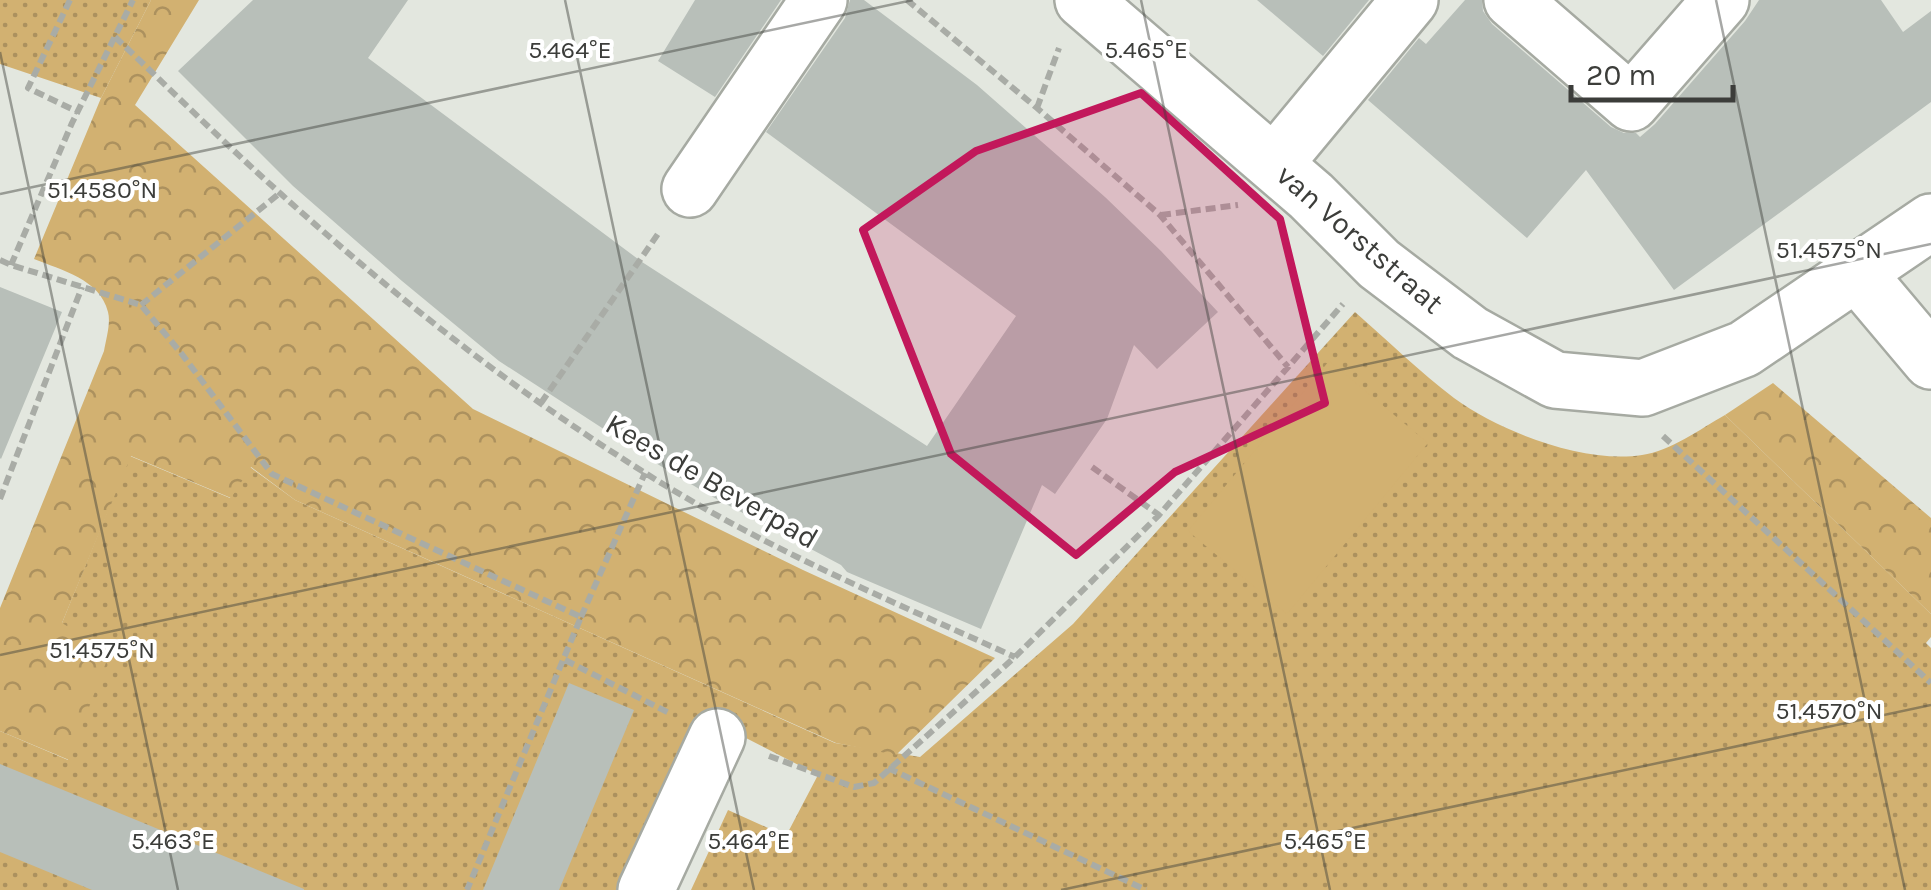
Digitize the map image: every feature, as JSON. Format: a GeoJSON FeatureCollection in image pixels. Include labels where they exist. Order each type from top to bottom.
{"type":"FeatureCollection","features":[{"type":"Feature","properties":{"kind":"street"},"geometry":{"type":"LineString","coordinates":[[690,189],[819,0]]}},
{"type":"Feature","properties":{"kind":"street","name":"van Vorststraat"},"geometry":{"type":"LineString","coordinates":[[1084,0],[1311,196],[1379,264],[1470,333],[1555,380],[1644,388],[1744,348],[1931,222]]}},
{"type":"Feature","properties":{"kind":"street"},"geometry":{"type":"LineString","coordinates":[[1274,164],[1410,0]]}},
{"type":"Feature","properties":{"kind":"street"},"geometry":{"type":"LineString","coordinates":[[1529,5],[1631,104],[1721,0]]}},
{"type":"Feature","properties":{"kind":"street"},"geometry":{"type":"LineString","coordinates":[[1856,272],[1931,361]]}},
{"type":"Feature","properties":{"kind":"street"},"geometry":{"type":"LineString","coordinates":[[646,890],[718,737]]}},
{"type":"Feature","properties":{"kind":"path"},"geometry":{"type":"LineString","coordinates":[[70,0],[28,88],[78,112]]}},
{"type":"Feature","properties":{"kind":"path"},"geometry":{"type":"LineString","coordinates":[[11,266],[78,112],[134,0]]}},
{"type":"Feature","properties":{"kind":"path"},"geometry":{"type":"LineString","coordinates":[[907,0],[1160,215],[1288,367]]}},
{"type":"Feature","properties":{"kind":"path","name":"Kees de Beverpad"},"geometry":{"type":"LineString","coordinates":[[116,37],[280,194],[408,303],[540,404],[645,474],[794,557],[1016,658]]}},
{"type":"Feature","properties":{"kind":"path"},"geometry":{"type":"LineString","coordinates":[[540,404],[690,189]]}},
{"type":"Feature","properties":{"kind":"path"},"geometry":{"type":"LineString","coordinates":[[141,305],[280,194]]}},
{"type":"Feature","properties":{"kind":"path"},"geometry":{"type":"LineString","coordinates":[[0,260],[141,305],[272,474],[581,617]]}},
{"type":"Feature","properties":{"kind":"path"},"geometry":{"type":"LineString","coordinates":[[564,660],[718,737],[854,788],[874,784],[1016,658],[1158,516],[1379,264]]}},
{"type":"Feature","properties":{"kind":"path"},"geometry":{"type":"LineString","coordinates":[[0,498],[82,287]]}},
{"type":"Feature","properties":{"kind":"path"},"geometry":{"type":"LineString","coordinates":[[1608,385],[1931,682]]}},
{"type":"Feature","properties":{"kind":"path"},"geometry":{"type":"LineString","coordinates":[[1092,467],[1158,516]]}},
{"type":"Feature","properties":{"kind":"path"},"geometry":{"type":"LineString","coordinates":[[467,890],[645,474]]}},
{"type":"Feature","properties":{"kind":"path"},"geometry":{"type":"LineString","coordinates":[[888,768],[1146,890]]}},
{"type":"Feature","properties":{"kind":"highlighted area"},"geometry":{"type":"Polygon","coordinates":[[[1141,93],[1280,219],[1325,403],[1175,472],[1076,555],[951,454],[863,230],[976,151],[1141,93]]]}},
{"type":"Feature","properties":{"kind":"green space"},"geometry":{"type":"Polygon","coordinates":[[[0,0],[151,0],[101,98],[0,64],[0,0]]]}},
{"type":"Feature","properties":{"kind":"green space"},"geometry":{"type":"Polygon","coordinates":[[[151,0],[199,0],[135,105],[473,409],[803,570],[995,658],[896,755],[836,743],[295,500],[251,467],[231,498],[131,456],[62,623],[110,652],[69,760],[0,731],[0,608],[104,351],[109,326],[108,312],[97,291],[78,277],[34,259],[101,98],[151,0]]]}},
{"type":"Feature","properties":{"kind":"green space"},"geometry":{"type":"Polygon","coordinates":[[[1355,312],[1473,411],[1519,433],[1569,450],[1619,457],[1653,453],[1725,415],[1931,614],[1931,637],[1926,643],[1931,648],[1931,890],[691,890],[728,810],[786,836],[818,775],[709,719],[629,890],[0,890],[0,731],[68,760],[62,623],[130,456],[230,498],[250,467],[295,500],[835,743],[920,757],[1073,624],[1355,312]]]}},
{"type":"Feature","properties":{"kind":"green space"},"geometry":{"type":"Polygon","coordinates":[[[1329,361],[1428,443],[1287,614],[1188,531],[1329,361]]]}},
{"type":"Feature","properties":{"kind":"green space"},"geometry":{"type":"Polygon","coordinates":[[[1773,383],[1931,518],[1931,614],[1725,415],[1773,383]]]}},
{"type":"Feature","properties":{"kind":"building"},"geometry":{"type":"Polygon","coordinates":[[[253,0],[408,0],[368,58],[642,262],[927,446],[1016,316],[766,132],[845,18],[850,0],[864,0],[977,85],[1105,197],[1218,312],[1157,369],[1134,345],[1107,419],[1055,494],[1042,485],[981,629],[847,572],[841,565],[659,465],[499,361],[402,281],[293,186],[178,71],[253,0]]]}},
{"type":"Feature","properties":{"kind":"building"},"geometry":{"type":"Polygon","coordinates":[[[695,0],[781,0],[715,97],[658,61],[695,0]]]}},
{"type":"Feature","properties":{"kind":"building"},"geometry":{"type":"Polygon","coordinates":[[[1257,0],[1369,0],[1323,56],[1257,0]]]}},
{"type":"Feature","properties":{"kind":"building"},"geometry":{"type":"Polygon","coordinates":[[[1465,0],[1482,0],[1483,11],[1492,24],[1611,127],[1640,137],[1745,21],[1759,0],[1881,0],[1903,32],[1931,11],[1931,102],[1674,290],[1586,170],[1527,238],[1368,100],[1419,38],[1426,44],[1465,0]]]}},
{"type":"Feature","properties":{"kind":"building"},"geometry":{"type":"Polygon","coordinates":[[[0,287],[62,312],[1,459],[0,458],[0,287]]]}},
{"type":"Feature","properties":{"kind":"building"},"geometry":{"type":"Polygon","coordinates":[[[569,683],[634,710],[559,890],[483,890],[569,683]]]}},
{"type":"Feature","properties":{"kind":"building"},"geometry":{"type":"Polygon","coordinates":[[[0,764],[304,890],[92,890],[0,852],[0,764]]]}}]}
